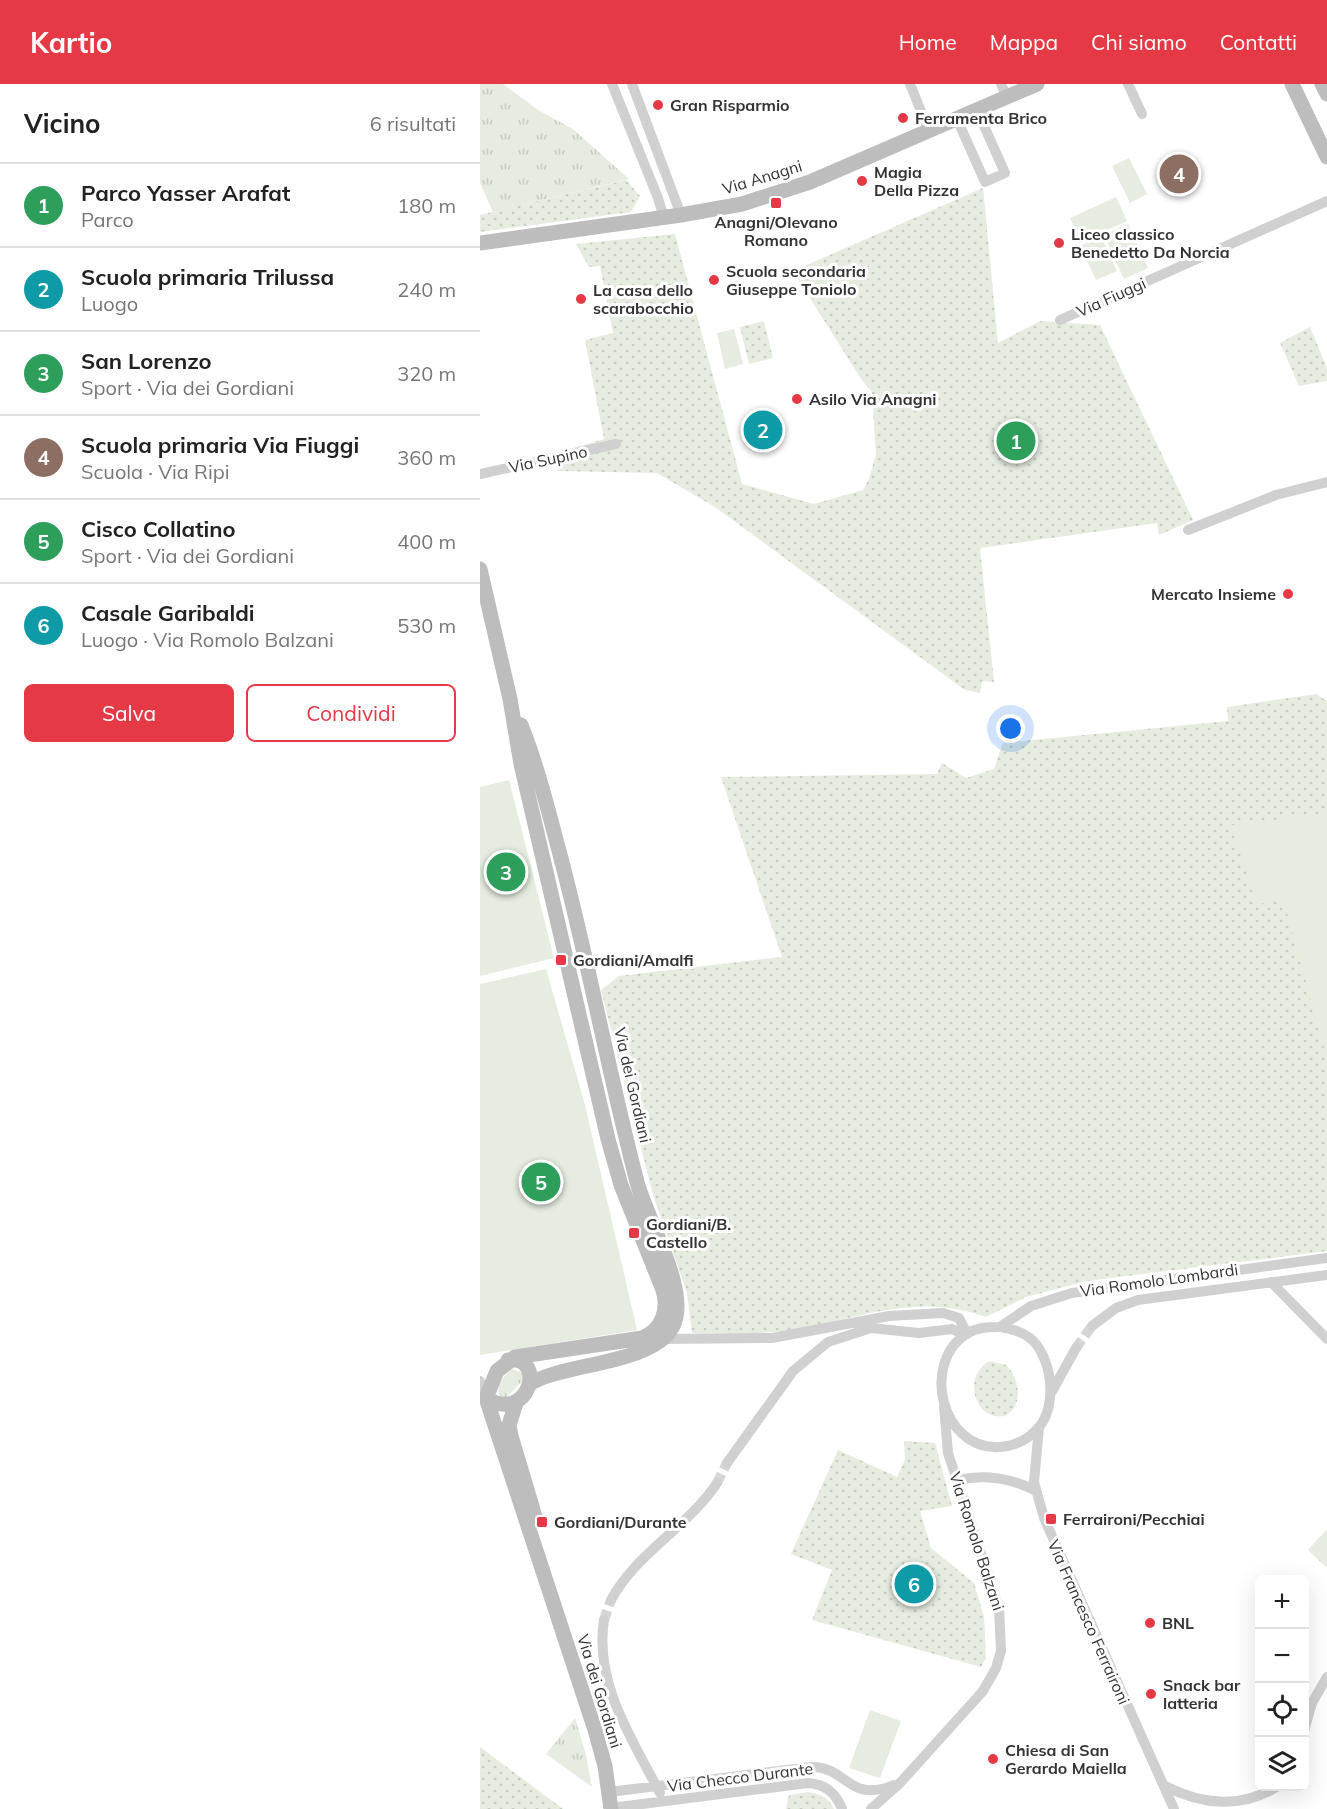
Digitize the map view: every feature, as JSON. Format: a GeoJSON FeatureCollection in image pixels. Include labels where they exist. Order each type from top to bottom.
{"type":"FeatureCollection","features":[{"type":"Feature","properties":{"kind":"street"},"geometry":{"type":"LineString","coordinates":[[612,84],[664,218]]}},
{"type":"Feature","properties":{"kind":"street"},"geometry":{"type":"LineString","coordinates":[[632,84],[681,215]]}},
{"type":"Feature","properties":{"kind":"street"},"geometry":{"type":"LineString","coordinates":[[910,84],[929,131]]}},
{"type":"Feature","properties":{"kind":"street","name":"Via Anagni"},"geometry":{"type":"LineString","coordinates":[[480,243],[664,218],[742,204],[780,192],[957,119],[977,110],[1004,91],[1037,84]]}},
{"type":"Feature","properties":{"kind":"street"},"geometry":{"type":"LineString","coordinates":[[1128,84],[1142,114]]}},
{"type":"Feature","properties":{"kind":"street"},"geometry":{"type":"LineString","coordinates":[[1292,84],[1327,157]]}},
{"type":"Feature","properties":{"kind":"street"},"geometry":{"type":"LineString","coordinates":[[1322,84],[1327,94]]}},
{"type":"Feature","properties":{"kind":"street"},"geometry":{"type":"LineString","coordinates":[[957,119],[985,182],[1005,173],[977,110]]}},
{"type":"Feature","properties":{"kind":"street","name":"Via Fiuggi"},"geometry":{"type":"LineString","coordinates":[[1060,320],[1327,201]]}},
{"type":"Feature","properties":{"kind":"street","name":"Via Supino"},"geometry":{"type":"LineString","coordinates":[[480,474],[616,444]]}},
{"type":"Feature","properties":{"kind":"street"},"geometry":{"type":"LineString","coordinates":[[1188,530],[1276,495],[1327,482]]}},
{"type":"Feature","properties":{"kind":"street","name":"Via dei Gordiani"},"geometry":{"type":"LineString","coordinates":[[480,569],[510,699],[521,764],[608,1139],[621,1185],[663,1290],[666,1305],[661,1323],[653,1332],[642,1338],[521,1355],[508,1360]]}},
{"type":"Feature","properties":{"kind":"street","name":"Via dei Gordiani"},"geometry":{"type":"LineString","coordinates":[[510,699],[545,795],[637,1181],[678,1294],[676,1317],[663,1339]]}},
{"type":"Feature","properties":{"kind":"street","name":"Via Romolo Lombardi"},"geometry":{"type":"LineString","coordinates":[[1000,1327],[1031,1306],[1072,1293],[1327,1258]]}},
{"type":"Feature","properties":{"kind":"street","name":"Via Romolo Lombardi"},"geometry":{"type":"LineString","coordinates":[[1094,1328],[1122,1305],[1138,1300],[1327,1275]]}},
{"type":"Feature","properties":{"kind":"street"},"geometry":{"type":"LineString","coordinates":[[1270,1282],[1327,1339]]}},
{"type":"Feature","properties":{"kind":"street"},"geometry":{"type":"LineString","coordinates":[[480,1381],[486,1398],[502,1406],[516,1403],[531,1383],[612,1359],[663,1339],[772,1338],[872,1317],[943,1313],[959,1318],[966,1335]]}},
{"type":"Feature","properties":{"kind":"street"},"geometry":{"type":"LineString","coordinates":[[1000,1327],[1020,1332],[1034,1342],[1046,1368],[1050,1394],[1047,1413],[1039,1427],[1016,1444],[996,1448],[971,1441],[959,1432],[944,1406],[942,1383],[945,1364],[966,1335],[982,1328],[1000,1327]]}},
{"type":"Feature","properties":{"kind":"street"},"geometry":{"type":"LineString","coordinates":[[727,1463],[793,1371],[828,1342],[872,1328],[919,1333],[952,1329],[966,1335]]}},
{"type":"Feature","properties":{"kind":"street"},"geometry":{"type":"LineString","coordinates":[[1050,1394],[1062,1372],[1079,1350]]}},
{"type":"Feature","properties":{"kind":"street"},"geometry":{"type":"LineString","coordinates":[[486,1398],[495,1373],[508,1360],[516,1360],[526,1366],[531,1374],[531,1383]]}},
{"type":"Feature","properties":{"kind":"street","name":"Via dei Gordiani"},"geometry":{"type":"LineString","coordinates":[[486,1398],[595,1730],[611,1803]]}},
{"type":"Feature","properties":{"kind":"street","name":"Via dei Gordiani"},"geometry":{"type":"LineString","coordinates":[[516,1403],[509,1425],[541,1542],[549,1585]]}},
{"type":"Feature","properties":{"kind":"street","name":"Via Romolo Balzani"},"geometry":{"type":"LineString","coordinates":[[872,1809],[900,1783],[983,1691],[996,1668],[1001,1651],[1002,1628],[998,1600],[946,1444],[944,1406]]}},
{"type":"Feature","properties":{"kind":"street","name":"Via Francesco Ferraironi"},"geometry":{"type":"LineString","coordinates":[[1039,1427],[1034,1466],[1034,1490],[1058,1554],[1174,1809]]}},
{"type":"Feature","properties":{"kind":"street"},"geometry":{"type":"LineString","coordinates":[[958,1480],[987,1477],[1034,1490]]}},
{"type":"Feature","properties":{"kind":"street"},"geometry":{"type":"LineString","coordinates":[[611,1600],[632,1570],[679,1528],[717,1482]]}},
{"type":"Feature","properties":{"kind":"street"},"geometry":{"type":"LineString","coordinates":[[604,1620],[602,1652],[608,1685],[664,1801]]}},
{"type":"Feature","properties":{"kind":"street"},"geometry":{"type":"LineString","coordinates":[[1309,1715],[1312,1703],[1327,1677]]}},
{"type":"Feature","properties":{"kind":"street","name":"Via Checco Durante"},"geometry":{"type":"LineString","coordinates":[[611,1803],[657,1788],[811,1767],[832,1772],[863,1791],[881,1790],[900,1783]]}},
{"type":"Feature","properties":{"kind":"street","name":"Via Checco Durante"},"geometry":{"type":"LineString","coordinates":[[611,1803],[664,1801],[813,1783],[822,1785],[833,1792],[842,1809]]}},
{"type":"Feature","properties":{"kind":"street"},"geometry":{"type":"LineString","coordinates":[[1165,1786],[1200,1802],[1227,1806],[1258,1799],[1270,1791]]}},
{"type":"Feature","properties":{"kind":"green space"},"geometry":{"type":"Polygon","coordinates":[[[480,84],[503,84],[538,110],[573,129],[629,179],[493,212],[480,183],[480,84]]]}},
{"type":"Feature","properties":{"kind":"green space"},"geometry":{"type":"Polygon","coordinates":[[[1129,158],[1147,194],[1130,203],[1112,166],[1129,158]]]}},
{"type":"Feature","properties":{"kind":"green space"},"geometry":{"type":"Polygon","coordinates":[[[626,180],[640,196],[631,212],[480,232],[480,215],[626,180]]]}},
{"type":"Feature","properties":{"kind":"green space"},"geometry":{"type":"Polygon","coordinates":[[[983,188],[998,343],[1040,321],[1100,325],[1193,520],[1159,535],[1157,523],[980,548],[994,682],[982,681],[980,693],[965,690],[715,507],[657,473],[557,471],[554,454],[604,439],[585,340],[613,333],[600,266],[589,267],[576,244],[675,234],[742,484],[814,504],[863,490],[869,479],[876,454],[872,392],[861,379],[793,271],[983,188]]]}},
{"type":"Feature","properties":{"kind":"green space"},"geometry":{"type":"Polygon","coordinates":[[[1116,197],[1127,221],[1081,242],[1070,218],[1116,197]]]}},
{"type":"Feature","properties":{"kind":"green space"},"geometry":{"type":"Polygon","coordinates":[[[1128,224],[1148,268],[1124,279],[1104,235],[1128,224]]]}},
{"type":"Feature","properties":{"kind":"green space"},"geometry":{"type":"Polygon","coordinates":[[[1101,236],[1117,271],[1096,280],[1080,246],[1101,236]]]}},
{"type":"Feature","properties":{"kind":"green space"},"geometry":{"type":"Polygon","coordinates":[[[764,321],[773,358],[749,364],[740,327],[764,321]]]}},
{"type":"Feature","properties":{"kind":"green space"},"geometry":{"type":"Polygon","coordinates":[[[1310,327],[1327,368],[1327,381],[1299,386],[1280,343],[1310,327]]]}},
{"type":"Feature","properties":{"kind":"green space"},"geometry":{"type":"Polygon","coordinates":[[[734,329],[743,364],[725,369],[717,333],[734,329]]]}},
{"type":"Feature","properties":{"kind":"green space"},"geometry":{"type":"Polygon","coordinates":[[[1316,694],[1327,701],[1327,1251],[1087,1281],[1026,1297],[986,1317],[960,1310],[911,1307],[776,1332],[692,1333],[687,1293],[653,1195],[601,990],[619,976],[782,957],[721,777],[937,774],[942,763],[966,778],[994,769],[1003,743],[1228,721],[1227,707],[1316,694]]]}},
{"type":"Feature","properties":{"kind":"green space"},"geometry":{"type":"Polygon","coordinates":[[[509,780],[554,958],[480,976],[480,787],[509,780]]]}},
{"type":"Feature","properties":{"kind":"green space"},"geometry":{"type":"Polygon","coordinates":[[[1310,815],[1327,817],[1327,1048],[1324,1048],[1283,899],[1256,905],[1232,825],[1310,815]]]}},
{"type":"Feature","properties":{"kind":"green space"},"geometry":{"type":"Polygon","coordinates":[[[546,969],[585,1105],[637,1330],[480,1355],[480,984],[546,969]]]}},
{"type":"Feature","properties":{"kind":"green space"},"geometry":{"type":"Polygon","coordinates":[[[990,1361],[1006,1365],[1017,1384],[1015,1406],[1005,1416],[994,1416],[985,1411],[975,1395],[976,1376],[990,1361]]]}},
{"type":"Feature","properties":{"kind":"green space"},"geometry":{"type":"Polygon","coordinates":[[[513,1369],[523,1373],[523,1380],[506,1398],[499,1395],[498,1391],[504,1377],[513,1369]]]}},
{"type":"Feature","properties":{"kind":"green space"},"geometry":{"type":"Polygon","coordinates":[[[904,1441],[935,1443],[952,1506],[920,1511],[931,1548],[974,1583],[984,1617],[986,1658],[981,1667],[812,1620],[832,1570],[791,1554],[838,1450],[897,1477],[905,1460],[904,1441]]]}},
{"type":"Feature","properties":{"kind":"green space"},"geometry":{"type":"Polygon","coordinates":[[[1327,1529],[1327,1568],[1308,1550],[1327,1529]]]}},
{"type":"Feature","properties":{"kind":"green space"},"geometry":{"type":"Polygon","coordinates":[[[870,1710],[901,1721],[880,1778],[849,1768],[870,1710]]]}},
{"type":"Feature","properties":{"kind":"green space"},"geometry":{"type":"Polygon","coordinates":[[[575,1718],[586,1755],[592,1787],[546,1754],[575,1718]]]}},
{"type":"Feature","properties":{"kind":"green space"},"geometry":{"type":"Polygon","coordinates":[[[480,1747],[563,1809],[480,1809],[480,1747]]]}},
{"type":"Feature","properties":{"kind":"green space"},"geometry":{"type":"Polygon","coordinates":[[[809,1792],[824,1797],[834,1809],[786,1809],[789,1795],[809,1792]]]}},
{"type":"Feature","properties":{"kind":"tunnel"},"geometry":{"type":"LineString","coordinates":[[1076,1348],[1092,1326]]}},
{"type":"Feature","properties":{"kind":"tunnel"},"geometry":{"type":"LineString","coordinates":[[717,1483],[727,1463]]}},
{"type":"Feature","properties":{"kind":"tunnel"},"geometry":{"type":"LineString","coordinates":[[604,1620],[611,1600]]}},
{"type":"Feature","properties":{"kind":"place","name":"Gran Risparmio"},"geometry":{"type":"Point","coordinates":[658,105]}},
{"type":"Feature","properties":{"kind":"place","name":"Ferramenta Brico"},"geometry":{"type":"Point","coordinates":[903,118]}},
{"type":"Feature","properties":{"kind":"place","name":"Scuola primaria Via Fiuggi"},"geometry":{"type":"Point","coordinates":[1179,174]}},
{"type":"Feature","properties":{"kind":"place","name":"Magia Della Pizza"},"geometry":{"type":"Point","coordinates":[862,181]}},
{"type":"Feature","properties":{"kind":"place","name":"Anagni/Olevano Romano"},"geometry":{"type":"Point","coordinates":[776,203]}},
{"type":"Feature","properties":{"kind":"place","name":"Liceo classico Benedetto Da Norcia"},"geometry":{"type":"Point","coordinates":[1059,243]}},
{"type":"Feature","properties":{"kind":"place","name":"Scuola secondaria Giuseppe Toniolo"},"geometry":{"type":"Point","coordinates":[714,280]}},
{"type":"Feature","properties":{"kind":"place","name":"La casa dello scarabocchio"},"geometry":{"type":"Point","coordinates":[581,299]}},
{"type":"Feature","properties":{"kind":"place","name":"Asilo Via Anagni"},"geometry":{"type":"Point","coordinates":[797,399]}},
{"type":"Feature","properties":{"kind":"place","name":"Scuola primaria Trilussa"},"geometry":{"type":"Point","coordinates":[763,430]}},
{"type":"Feature","properties":{"kind":"place","name":"Parco Yasser Arafat"},"geometry":{"type":"Point","coordinates":[1016,441]}},
{"type":"Feature","properties":{"kind":"place","name":"Mercato Insieme"},"geometry":{"type":"Point","coordinates":[1288,594]}},
{"type":"Feature","properties":{"kind":"place","name":"San Lorenzo"},"geometry":{"type":"Point","coordinates":[506,872]}},
{"type":"Feature","properties":{"kind":"place","name":"Gordiani/Amalfi"},"geometry":{"type":"Point","coordinates":[561,960]}},
{"type":"Feature","properties":{"kind":"place","name":"Cisco Collatino"},"geometry":{"type":"Point","coordinates":[541,1182]}},
{"type":"Feature","properties":{"kind":"place","name":"Gordiani/B. Castello"},"geometry":{"type":"Point","coordinates":[634,1233]}},
{"type":"Feature","properties":{"kind":"place","name":"Ferraironi/Pecchiai"},"geometry":{"type":"Point","coordinates":[1051,1519]}},
{"type":"Feature","properties":{"kind":"place","name":"Gordiani/Durante"},"geometry":{"type":"Point","coordinates":[542,1522]}},
{"type":"Feature","properties":{"kind":"place","name":"Casale Garibaldi"},"geometry":{"type":"Point","coordinates":[914,1584]}},
{"type":"Feature","properties":{"kind":"place","name":"BNL"},"geometry":{"type":"Point","coordinates":[1150,1623]}},
{"type":"Feature","properties":{"kind":"place","name":"Snack bar latteria"},"geometry":{"type":"Point","coordinates":[1151,1694]}},
{"type":"Feature","properties":{"kind":"place","name":"Chiesa di San Gerardo Maiella"},"geometry":{"type":"Point","coordinates":[993,1759]}}]}
